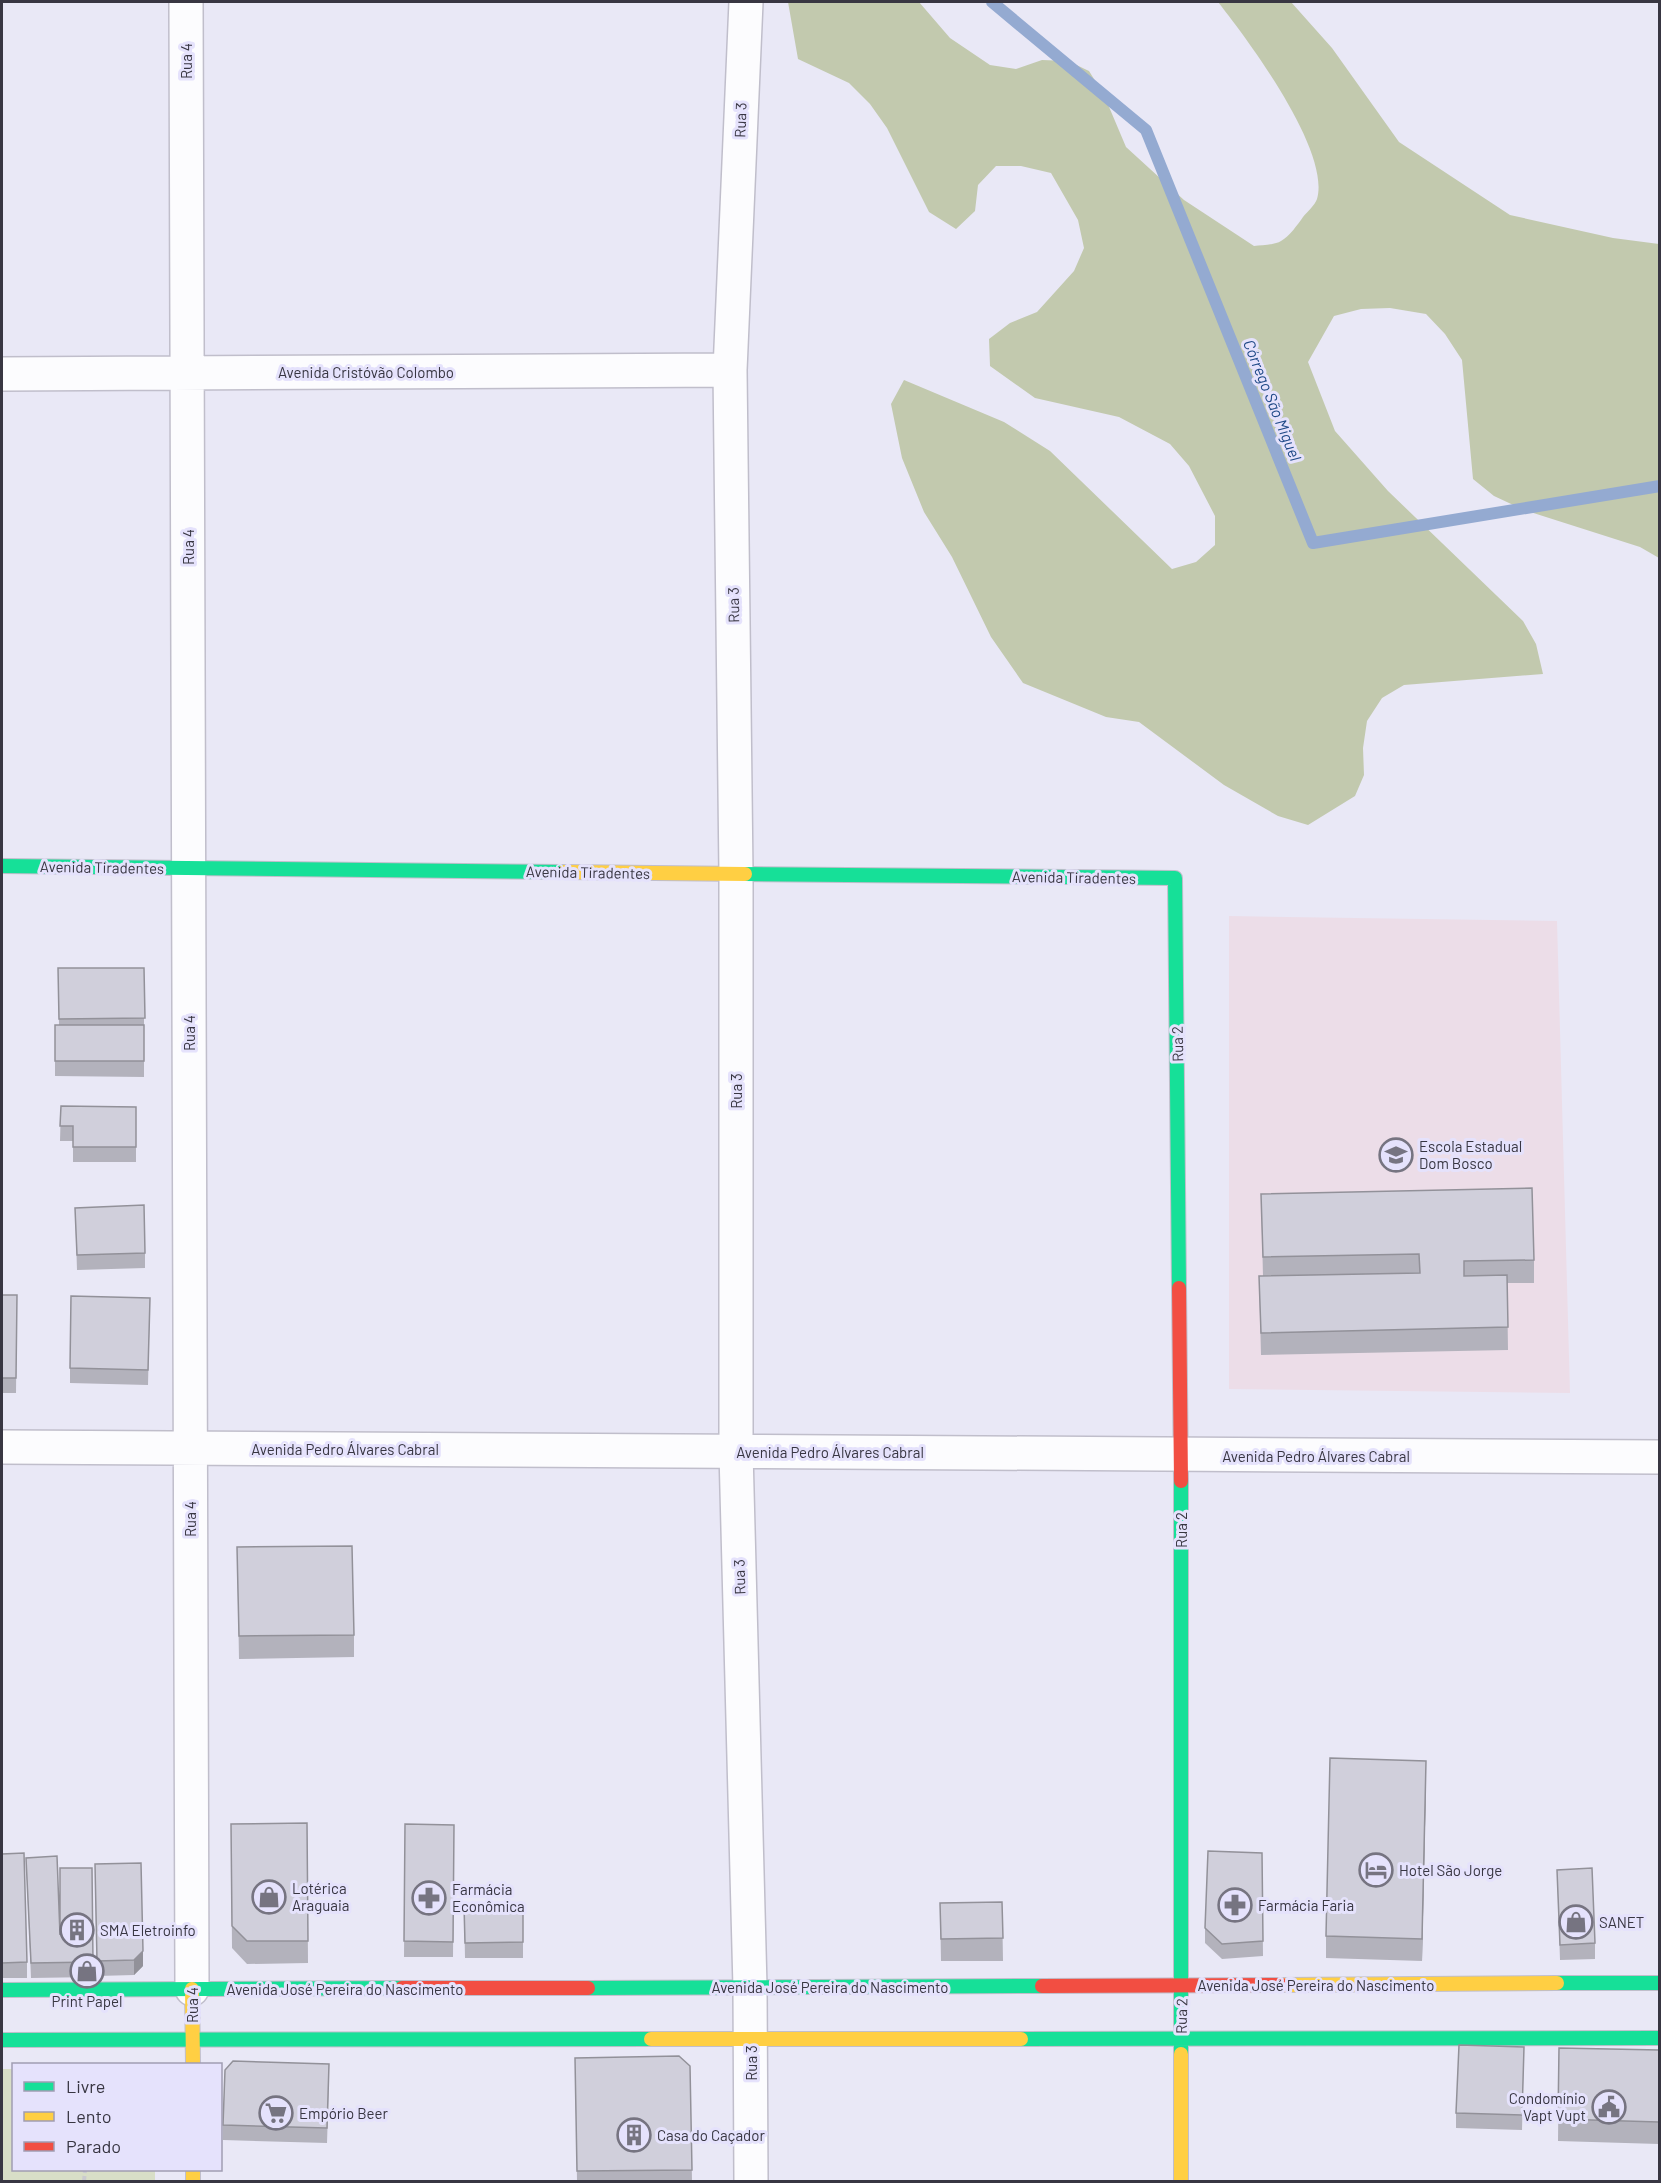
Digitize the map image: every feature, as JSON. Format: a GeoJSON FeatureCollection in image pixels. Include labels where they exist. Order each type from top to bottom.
{"type":"FeatureCollection","features":[{"type":"Feature","properties":{"kind":"main road","name":"Avenida Tiradentes"},"geometry":{"type":"LineString","coordinates":[[2,866],[1175,878]]}},
{"type":"Feature","properties":{"kind":"main road","name":"Rua 2"},"geometry":{"type":"LineString","coordinates":[[1175,878],[1181,1455],[1181,2181]]}},
{"type":"Feature","properties":{"kind":"main road","name":"Avenida José Pereira do Nascimento"},"geometry":{"type":"LineString","coordinates":[[2,1990],[1659,1983]]}},
{"type":"Feature","properties":{"kind":"main road","name":"Rua 4"},"geometry":{"type":"LineString","coordinates":[[192,1989],[193,2063]]}},
{"type":"Feature","properties":{"kind":"main road"},"geometry":{"type":"LineString","coordinates":[[2,2040],[1659,2038]]}},
{"type":"Feature","properties":{"kind":"street","name":"Rua 4"},"geometry":{"type":"LineString","coordinates":[[186,2],[192,1989]]}},
{"type":"Feature","properties":{"kind":"street","name":"Rua 3"},"geometry":{"type":"LineString","coordinates":[[746,2],[730,370],[736,874],[736,1452],[750,1987],[751,2181]]}},
{"type":"Feature","properties":{"kind":"street","name":"Avenida Cristóvão Colombo"},"geometry":{"type":"LineString","coordinates":[[2,374],[730,370]]}},
{"type":"Feature","properties":{"kind":"street","name":"Avenida Pedro Álvares Cabral"},"geometry":{"type":"LineString","coordinates":[[2,1448],[1659,1457]]}},
{"type":"Feature","properties":{"kind":"shaded area","name":"Escola Estadual Dom Bosco"},"geometry":{"type":"Polygon","coordinates":[[[1229,916],[1557,921],[1570,1393],[1229,1389],[1229,916]]]}},
{"type":"Feature","properties":{"kind":"green space"},"geometry":{"type":"Polygon","coordinates":[[[788,2],[919,2],[950,38],[990,65],[1016,69],[1042,60],[1068,61],[1089,71],[1104,95],[1126,147],[1184,200],[1254,246],[1278,242],[1290,233],[1316,201],[1318,178],[1312,153],[1284,97],[1248,42],[1218,2],[1291,2],[1332,48],[1399,142],[1510,215],[1613,238],[1659,244],[1659,558],[1640,547],[1524,510],[1494,496],[1473,479],[1462,360],[1445,334],[1426,314],[1390,308],[1361,309],[1334,316],[1308,362],[1335,431],[1388,491],[1523,621],[1536,644],[1543,674],[1404,685],[1382,698],[1367,721],[1363,748],[1364,775],[1355,796],[1308,825],[1278,816],[1224,785],[1139,722],[1106,717],[1023,683],[991,637],[952,557],[924,512],[902,458],[891,404],[904,380],[1004,422],[1050,451],[1172,569],[1196,562],[1215,545],[1215,516],[1189,466],[1170,444],[1119,417],[1035,398],[990,366],[989,339],[1010,323],[1037,312],[1074,271],[1084,248],[1078,220],[1051,173],[1021,166],[996,166],[978,185],[975,211],[956,229],[929,212],[887,128],[870,104],[849,83],[798,59],[788,2]]]}},
{"type":"Feature","properties":{"kind":"green space"},"geometry":{"type":"Polygon","coordinates":[[[2,2069],[12,2069],[12,2171],[155,2171],[155,2181],[2,2181],[2,2069]]]}},
{"type":"Feature","properties":{"kind":"building"},"geometry":{"type":"Polygon","coordinates":[[[58,968],[144,968],[145,1018],[59,1019],[58,968]]]}},
{"type":"Feature","properties":{"kind":"building"},"geometry":{"type":"Polygon","coordinates":[[[55,1025],[144,1025],[144,1061],[55,1061],[55,1025]]]}},
{"type":"Feature","properties":{"kind":"building"},"geometry":{"type":"Polygon","coordinates":[[[61,1106],[136,1107],[136,1147],[73,1147],[73,1126],[60,1126],[61,1106]]]}},
{"type":"Feature","properties":{"kind":"building"},"geometry":{"type":"Polygon","coordinates":[[[1532,1188],[1534,1260],[1464,1261],[1464,1276],[1507,1275],[1508,1327],[1261,1333],[1259,1276],[1420,1273],[1419,1254],[1263,1257],[1261,1194],[1532,1188]]]}},
{"type":"Feature","properties":{"kind":"building"},"geometry":{"type":"Polygon","coordinates":[[[144,1205],[145,1253],[77,1255],[75,1208],[144,1205]]]}},
{"type":"Feature","properties":{"kind":"building"},"geometry":{"type":"Polygon","coordinates":[[[2,1295],[17,1295],[16,1378],[2,1378],[2,1295]]]}},
{"type":"Feature","properties":{"kind":"building"},"geometry":{"type":"Polygon","coordinates":[[[71,1296],[150,1298],[148,1370],[70,1368],[71,1296]]]}},
{"type":"Feature","properties":{"kind":"building"},"geometry":{"type":"Polygon","coordinates":[[[352,1546],[354,1635],[239,1636],[237,1547],[352,1546]]]}},
{"type":"Feature","properties":{"kind":"building","name":"Hotel São Jorge"},"geometry":{"type":"Polygon","coordinates":[[[1330,1758],[1426,1761],[1422,1939],[1326,1936],[1330,1758]]]}},
{"type":"Feature","properties":{"kind":"building","name":"Lotérica Araguaia"},"geometry":{"type":"Polygon","coordinates":[[[307,1823],[308,1941],[247,1941],[232,1926],[231,1824],[307,1823]]]}},
{"type":"Feature","properties":{"kind":"building","name":"Farmácia Econômica"},"geometry":{"type":"Polygon","coordinates":[[[405,1824],[454,1825],[453,1942],[404,1941],[405,1824]]]}},
{"type":"Feature","properties":{"kind":"building","name":"Farmácia Faria"},"geometry":{"type":"Polygon","coordinates":[[[1208,1851],[1262,1853],[1263,1941],[1222,1944],[1205,1928],[1208,1851]]]}},
{"type":"Feature","properties":{"kind":"building"},"geometry":{"type":"Polygon","coordinates":[[[24,1853],[27,1962],[2,1963],[2,1854],[24,1853]]]}},
{"type":"Feature","properties":{"kind":"building"},"geometry":{"type":"Polygon","coordinates":[[[57,1856],[60,1935],[60,1868],[92,1868],[93,1962],[31,1963],[26,1858],[57,1856]]]}},
{"type":"Feature","properties":{"kind":"building"},"geometry":{"type":"Polygon","coordinates":[[[141,1863],[143,1951],[134,1960],[97,1961],[95,1864],[141,1863]]]}},
{"type":"Feature","properties":{"kind":"building","name":"SANET"},"geometry":{"type":"Polygon","coordinates":[[[1592,1868],[1595,1943],[1560,1945],[1557,1870],[1592,1868]]]}},
{"type":"Feature","properties":{"kind":"building"},"geometry":{"type":"Polygon","coordinates":[[[1002,1902],[1003,1938],[941,1939],[940,1903],[1002,1902]]]}},
{"type":"Feature","properties":{"kind":"building"},"geometry":{"type":"Polygon","coordinates":[[[523,1904],[523,1942],[465,1943],[464,1905],[523,1904]]]}},
{"type":"Feature","properties":{"kind":"building"},"geometry":{"type":"Polygon","coordinates":[[[1459,2045],[1524,2047],[1522,2115],[1456,2113],[1459,2045]]]}},
{"type":"Feature","properties":{"kind":"building","name":"Condomínio Vapt Vupt"},"geometry":{"type":"Polygon","coordinates":[[[1559,2048],[1659,2050],[1659,2122],[1558,2119],[1559,2048]]]}},
{"type":"Feature","properties":{"kind":"building","name":"Casa do Caçador"},"geometry":{"type":"Polygon","coordinates":[[[679,2056],[690,2066],[692,2170],[577,2171],[575,2058],[679,2056]]]}},
{"type":"Feature","properties":{"kind":"building","name":"Empório Beer"},"geometry":{"type":"Polygon","coordinates":[[[233,2061],[329,2064],[327,2128],[223,2125],[225,2070],[233,2061]]]}},
{"type":"Feature","properties":{"kind":"waterway","name":"Córrego São Miguel"},"geometry":{"type":"LineString","coordinates":[[992,2],[1146,130],[1313,543],[1660,486]]}},
{"type":"Feature","properties":{"kind":"traffic: fast"},"geometry":{"type":"LineString","coordinates":[[2,866],[564,872]]}},
{"type":"Feature","properties":{"kind":"traffic: fast"},"geometry":{"type":"LineString","coordinates":[[745,874],[1175,878],[1179,1288]]}},
{"type":"Feature","properties":{"kind":"traffic: fast"},"geometry":{"type":"LineString","coordinates":[[1181,1481],[1181,2054]]}},
{"type":"Feature","properties":{"kind":"traffic: fast"},"geometry":{"type":"LineString","coordinates":[[1557,1983],[1660,1983]]}},
{"type":"Feature","properties":{"kind":"traffic: fast"},"geometry":{"type":"LineString","coordinates":[[588,1988],[1042,1986]]}},
{"type":"Feature","properties":{"kind":"traffic: fast"},"geometry":{"type":"LineString","coordinates":[[2,1990],[402,1988]]}},
{"type":"Feature","properties":{"kind":"traffic: fast"},"geometry":{"type":"LineString","coordinates":[[1021,2039],[1660,2038]]}},
{"type":"Feature","properties":{"kind":"traffic: fast"},"geometry":{"type":"LineString","coordinates":[[2,2040],[651,2039]]}},
{"type":"Feature","properties":{"kind":"traffic: slow"},"geometry":{"type":"LineString","coordinates":[[564,872],[745,874]]}},
{"type":"Feature","properties":{"kind":"traffic: slow"},"geometry":{"type":"LineString","coordinates":[[1282,1985],[1557,1983]]}},
{"type":"Feature","properties":{"kind":"traffic: slow"},"geometry":{"type":"LineString","coordinates":[[192,1989],[193,2063]]}},
{"type":"Feature","properties":{"kind":"traffic: slow"},"geometry":{"type":"LineString","coordinates":[[651,2039],[1021,2039]]}},
{"type":"Feature","properties":{"kind":"traffic: slow"},"geometry":{"type":"LineString","coordinates":[[1181,2054],[1181,2182]]}},
{"type":"Feature","properties":{"kind":"traffic: slow"},"geometry":{"type":"LineString","coordinates":[[193,2171],[193,2182]]}},
{"type":"Feature","properties":{"kind":"traffic: jam"},"geometry":{"type":"LineString","coordinates":[[1179,1288],[1181,1481]]}},
{"type":"Feature","properties":{"kind":"traffic: jam"},"geometry":{"type":"LineString","coordinates":[[1042,1986],[1282,1985]]}},
{"type":"Feature","properties":{"kind":"traffic: jam"},"geometry":{"type":"LineString","coordinates":[[402,1988],[588,1988]]}},
{"type":"Feature","properties":{"kind":"place","name":"Escola Estadual Dom Bosco"},"geometry":{"type":"Point","coordinates":[1396,1155]}},
{"type":"Feature","properties":{"kind":"place","name":"Hotel São Jorge"},"geometry":{"type":"Point","coordinates":[1376,1870]}},
{"type":"Feature","properties":{"kind":"place","name":"Lotérica Araguaia"},"geometry":{"type":"Point","coordinates":[269,1897]}},
{"type":"Feature","properties":{"kind":"place","name":"Farmácia Econômica"},"geometry":{"type":"Point","coordinates":[429,1898]}},
{"type":"Feature","properties":{"kind":"place","name":"Farmácia Faria"},"geometry":{"type":"Point","coordinates":[1235,1905]}},
{"type":"Feature","properties":{"kind":"place","name":"SANET"},"geometry":{"type":"Point","coordinates":[1576,1922]}},
{"type":"Feature","properties":{"kind":"place","name":"SMA Eletroinfo"},"geometry":{"type":"Point","coordinates":[77,1930]}},
{"type":"Feature","properties":{"kind":"place","name":"Print Papel"},"geometry":{"type":"Point","coordinates":[87,1971]}},
{"type":"Feature","properties":{"kind":"place","name":"Condomínio Vapt Vupt"},"geometry":{"type":"Point","coordinates":[1609,2107]}},
{"type":"Feature","properties":{"kind":"place","name":"Empório Beer"},"geometry":{"type":"Point","coordinates":[276,2113]}},
{"type":"Feature","properties":{"kind":"place","name":"Casa do Caçador"},"geometry":{"type":"Point","coordinates":[634,2135]}}]}
